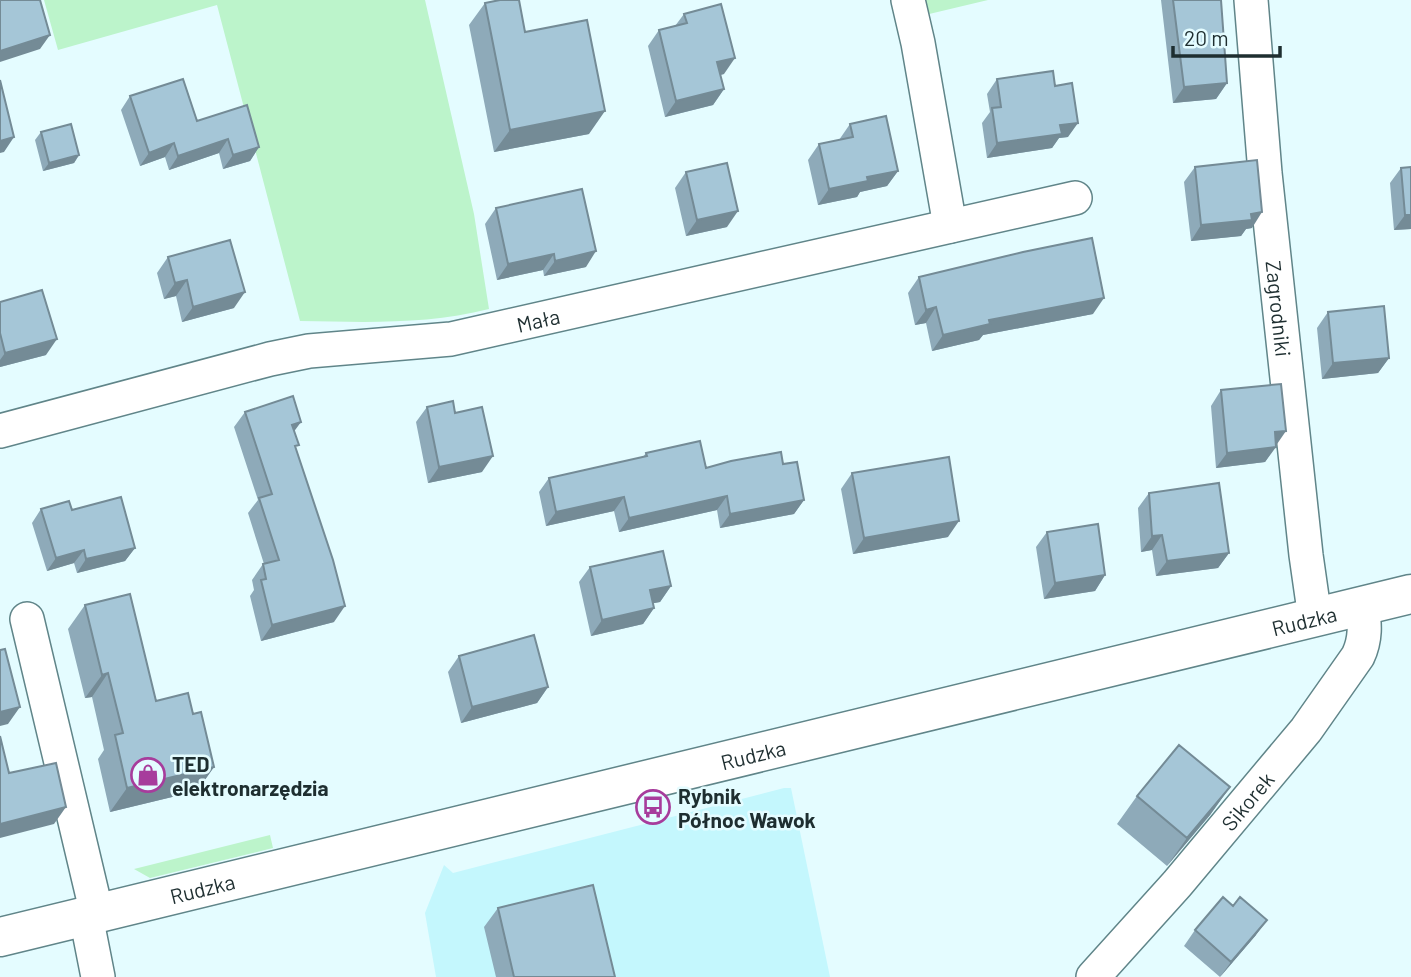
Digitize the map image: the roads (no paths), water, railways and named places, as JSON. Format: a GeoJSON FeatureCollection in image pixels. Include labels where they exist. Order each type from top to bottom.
{"type":"FeatureCollection","features":[{"type":"Feature","properties":{"kind":"main road","name":"Rudzka"},"geometry":{"type":"LineString","coordinates":[[0,937],[1411,594]]}},
{"type":"Feature","properties":{"kind":"street"},"geometry":{"type":"LineString","coordinates":[[908,0],[950,226]]}},
{"type":"Feature","properties":{"kind":"street","name":"Zagrodniki"},"geometry":{"type":"LineString","coordinates":[[1251,0],[1269,214],[1315,618]]}},
{"type":"Feature","properties":{"kind":"street","name":"Mała"},"geometry":{"type":"LineString","coordinates":[[0,430],[270,359],[309,351],[451,339],[1075,198]]}},
{"type":"Feature","properties":{"kind":"street","name":"Sikorek"},"geometry":{"type":"LineString","coordinates":[[1093,977],[1177,884],[1318,714],[1361,652],[1365,632],[1362,606]]}},
{"type":"Feature","properties":{"kind":"street"},"geometry":{"type":"LineString","coordinates":[[27,619],[91,915],[98,977]]}},
{"type":"Feature","properties":{"kind":"place","name":"TED elektronarzędzia"},"geometry":{"type":"Point","coordinates":[148,775]}},
{"type":"Feature","properties":{"kind":"place","name":"Rybnik Północ Wawok"},"geometry":{"type":"Point","coordinates":[653,807]}}]}
